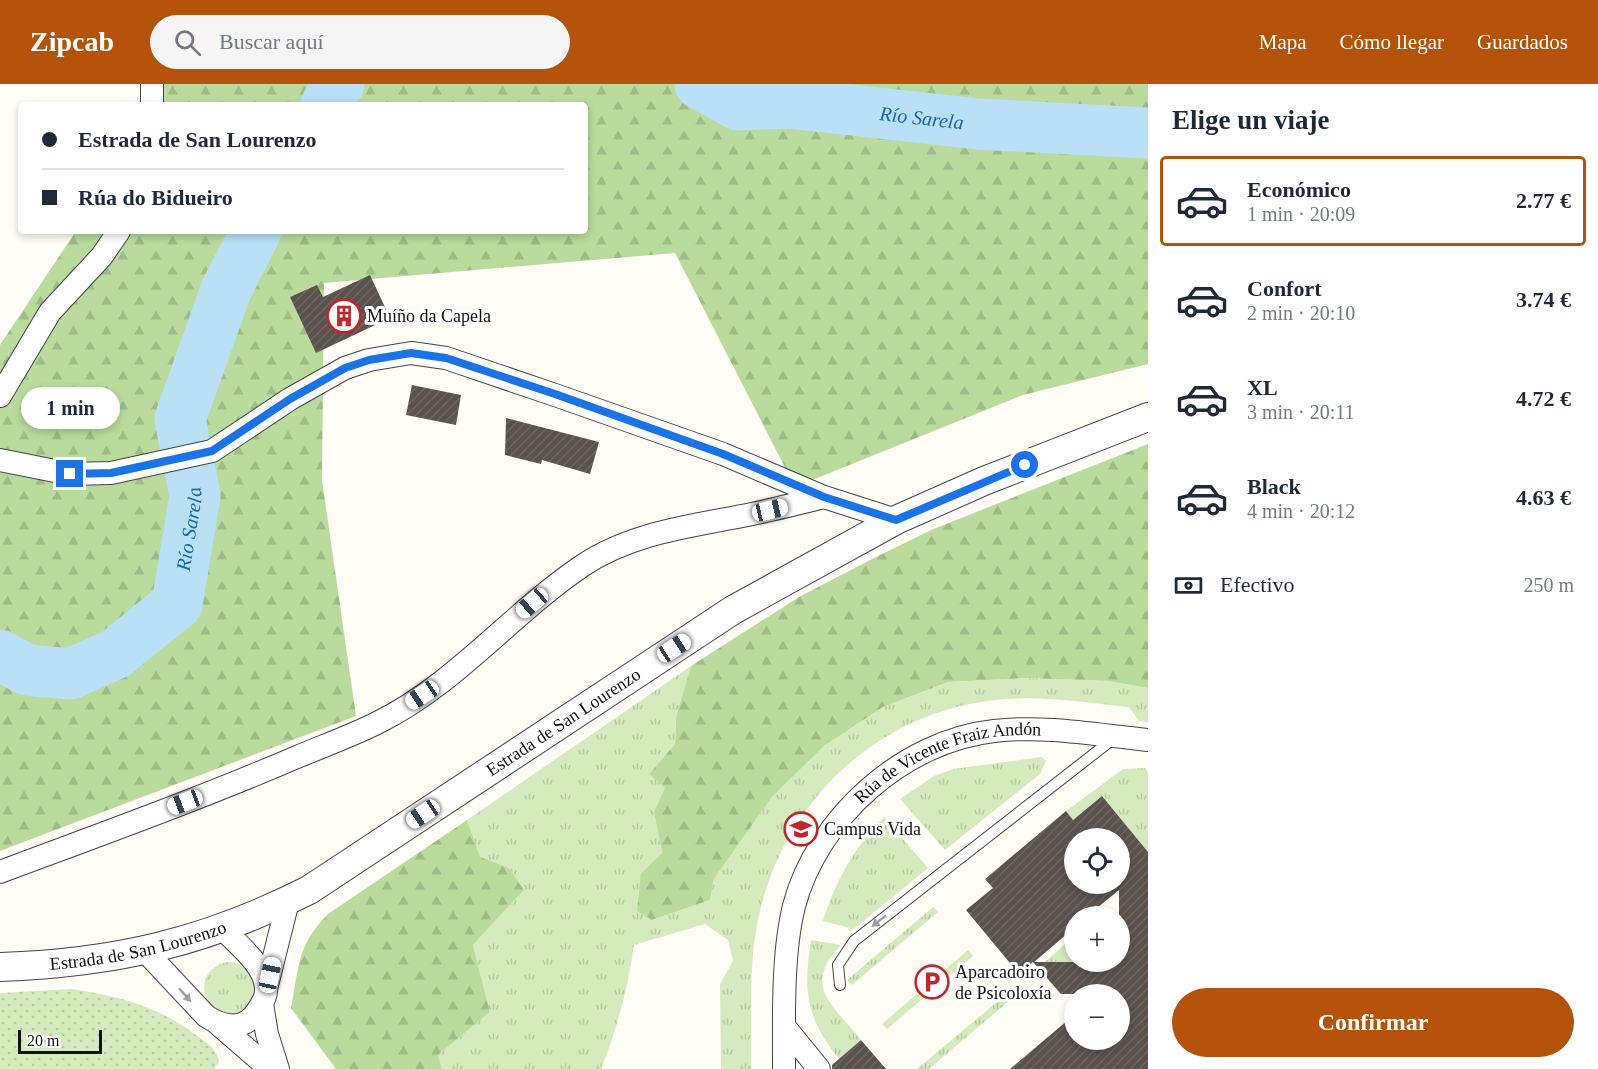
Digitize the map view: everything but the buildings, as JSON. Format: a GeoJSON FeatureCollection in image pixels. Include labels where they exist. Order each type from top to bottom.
{"type":"FeatureCollection","features":[{"type":"Feature","properties":{"kind":"street"},"geometry":{"type":"LineString","coordinates":[[152,84],[152,102]]}},
{"type":"Feature","properties":{"kind":"street"},"geometry":{"type":"LineString","coordinates":[[0,396],[50,312],[102,256],[117,234]]}},
{"type":"Feature","properties":{"kind":"street"},"geometry":{"type":"LineString","coordinates":[[0,460],[70,474],[111,473],[212,451],[290,399],[345,368],[369,360],[411,353],[446,358],[555,394],[723,454],[824,497],[896,520]]}},
{"type":"Feature","properties":{"kind":"street","name":"Estrada de San Lourenzo"},"geometry":{"type":"LineString","coordinates":[[0,967],[63,965],[146,952],[222,928],[288,901],[319,883],[733,610],[896,520],[984,481],[1148,417]]}},
{"type":"Feature","properties":{"kind":"street"},"geometry":{"type":"LineString","coordinates":[[0,872],[250,777],[378,723],[437,686],[532,603],[574,571],[613,549],[645,536],[697,523],[824,497]]}},
{"type":"Feature","properties":{"kind":"street","name":"Rúa de Vicente Fraiz Andón"},"geometry":{"type":"LineString","coordinates":[[784,1069],[784,1026],[790,930],[804,877],[819,848],[838,822],[875,785],[915,757],[968,735],[1027,729],[1148,740]]}},
{"type":"Feature","properties":{"kind":"street"},"geometry":{"type":"LineString","coordinates":[[218,1024],[233,1026],[244,1024],[254,1017],[264,997],[288,901]]}},
{"type":"Feature","properties":{"kind":"street"},"geometry":{"type":"LineString","coordinates":[[222,928],[256,965],[278,1069]]}},
{"type":"Feature","properties":{"kind":"street"},"geometry":{"type":"LineString","coordinates":[[146,952],[194,1006],[270,1069]]}},
{"type":"Feature","properties":{"kind":"street"},"geometry":{"type":"LineString","coordinates":[[784,1026],[819,1069]]}},
{"type":"Feature","properties":{"kind":"lane"},"geometry":{"type":"LineString","coordinates":[[840,985],[838,964],[854,941],[1115,737]]}},
{"type":"Feature","properties":{"kind":"green space"},"geometry":{"type":"Polygon","coordinates":[[[145,84],[1148,84],[1148,364],[1023,395],[795,487],[675,253],[324,283],[322,480],[356,716],[0,851],[0,345],[74,234],[588,234],[588,102],[141,102],[145,84]]]}},
{"type":"Feature","properties":{"kind":"green space"},"geometry":{"type":"Polygon","coordinates":[[[1148,444],[1148,688],[1108,681],[1026,678],[948,682],[883,707],[824,746],[772,797],[714,879],[710,900],[652,920],[637,911],[641,873],[662,853],[654,812],[665,788],[649,774],[675,744],[676,717],[691,666],[799,597],[931,530],[1148,444]]]}},
{"type":"Feature","properties":{"kind":"green space"},"geometry":{"type":"Polygon","coordinates":[[[691,666],[676,717],[675,744],[649,774],[666,788],[654,812],[662,853],[641,873],[652,920],[710,900],[714,879],[772,797],[824,746],[883,707],[948,682],[1026,678],[1108,681],[1148,688],[1148,722],[1139,721],[1129,707],[1052,699],[1007,699],[961,706],[919,720],[880,741],[845,767],[815,799],[790,836],[771,876],[758,920],[753,957],[751,1069],[721,1069],[720,984],[733,961],[728,940],[705,924],[634,945],[621,1008],[601,1069],[442,1069],[438,1055],[490,1012],[473,945],[524,890],[509,868],[480,858],[467,820],[691,666]]]}},
{"type":"Feature","properties":{"kind":"green space"},"geometry":{"type":"Polygon","coordinates":[[[1042,757],[1046,761],[1040,774],[945,850],[900,799],[934,776],[953,769],[1042,757]]]}},
{"type":"Feature","properties":{"kind":"green space"},"geometry":{"type":"Polygon","coordinates":[[[1145,768],[1148,772],[1148,852],[1102,796],[1073,820],[1066,811],[1123,769],[1145,768]]]}},
{"type":"Feature","properties":{"kind":"green space"},"geometry":{"type":"Polygon","coordinates":[[[884,817],[928,868],[854,929],[823,921],[847,865],[884,817]]]}},
{"type":"Feature","properties":{"kind":"green space"},"geometry":{"type":"Polygon","coordinates":[[[467,820],[480,857],[509,868],[524,890],[473,945],[490,1012],[438,1055],[442,1069],[336,1069],[291,1008],[298,968],[310,936],[328,914],[467,820]]]}},
{"type":"Feature","properties":{"kind":"green space"},"geometry":{"type":"Polygon","coordinates":[[[933,907],[938,912],[852,985],[847,980],[933,907]]]}},
{"type":"Feature","properties":{"kind":"green space"},"geometry":{"type":"Polygon","coordinates":[[[811,940],[841,945],[823,972],[822,984],[825,995],[861,1040],[839,1059],[820,1030],[810,1003],[807,974],[811,940]]]}},
{"type":"Feature","properties":{"kind":"green space"},"geometry":{"type":"Polygon","coordinates":[[[1064,945],[1064,972],[1087,972],[1072,984],[1064,984],[1064,991],[1060,994],[1038,968],[1064,945]]]}},
{"type":"Feature","properties":{"kind":"green space"},"geometry":{"type":"Polygon","coordinates":[[[968,950],[973,956],[887,1029],[882,1024],[968,950]]]}},
{"type":"Feature","properties":{"kind":"green space"},"geometry":{"type":"Polygon","coordinates":[[[230,962],[240,964],[248,970],[254,978],[256,988],[254,998],[248,1006],[240,1012],[230,1014],[220,1012],[212,1006],[206,998],[204,988],[206,978],[212,970],[220,964],[230,962]]]}},
{"type":"Feature","properties":{"kind":"green space"},"geometry":{"type":"Polygon","coordinates":[[[72,989],[124,1000],[170,1018],[209,1045],[219,1062],[214,1069],[0,1069],[0,993],[72,989]]]}},
{"type":"Feature","properties":{"kind":"green space"},"geometry":{"type":"Polygon","coordinates":[[[1004,996],[1009,1001],[929,1069],[917,1069],[1004,996]]]}},
{"type":"Feature","properties":{"kind":"waterway","name":"Río Sarela"},"geometry":{"type":"LineString","coordinates":[[328,102],[339,84]]}},
{"type":"Feature","properties":{"kind":"waterway","name":"Río Sarela"},"geometry":{"type":"LineString","coordinates":[[700,84],[738,105],[788,103],[978,124],[1148,133]]}},
{"type":"Feature","properties":{"kind":"waterway","name":"Río Sarela"},"geometry":{"type":"LineString","coordinates":[[0,655],[27,670],[70,674],[115,654],[177,604],[195,496],[180,419],[226,290],[254,234]]}},
{"type":"Feature","properties":{"kind":"place","name":"Muíño da Capela"},"geometry":{"type":"Point","coordinates":[344,316]}},
{"type":"Feature","properties":{"kind":"place","name":"Campus Vida"},"geometry":{"type":"Point","coordinates":[801,829]}},
{"type":"Feature","properties":{"kind":"place","name":"Aparcadoiro de Psicoloxía"},"geometry":{"type":"Point","coordinates":[932,982]}},
{"type":"Feature","properties":{"kind":"route"},"geometry":{"type":"LineString","coordinates":[[70,474],[111,473],[212,451],[290,399],[345,368],[369,360],[411,353],[446,358],[555,394],[723,454],[824,497],[896,520],[1025,465]]}}]}
